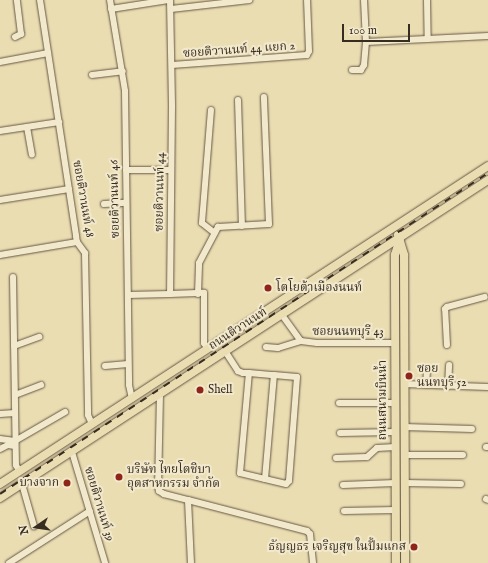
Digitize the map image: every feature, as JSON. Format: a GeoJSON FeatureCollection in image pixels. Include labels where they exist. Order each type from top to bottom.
{"type":"FeatureCollection","features":[{"type":"Feature","properties":{"kind":"main road","name":"ถนนติวานนท์"},"geometry":{"type":"LineString","coordinates":[[0,484],[488,166]]}},
{"type":"Feature","properties":{"kind":"main road","name":"ถนนติวานนท์"},"geometry":{"type":"LineString","coordinates":[[0,498],[400,239],[488,180]]}},
{"type":"Feature","properties":{"kind":"main road","name":"ถนนสนามบินน้ำ"},"geometry":{"type":"LineString","coordinates":[[394,228],[400,239],[404,255],[405,563]]}},
{"type":"Feature","properties":{"kind":"main road","name":"ถนนสนามบินน้ำ"},"geometry":{"type":"LineString","coordinates":[[396,563],[395,255],[400,239]]}},
{"type":"Feature","properties":{"kind":"main road"},"geometry":{"type":"LineString","coordinates":[[146,390],[152,400]]}},
{"type":"Feature","properties":{"kind":"street"},"geometry":{"type":"LineString","coordinates":[[15,37],[21,34],[17,0]]}},
{"type":"Feature","properties":{"kind":"street","name":"ซอยติวานนท์ 48"},"geometry":{"type":"LineString","coordinates":[[40,0],[78,242],[85,253],[88,415],[92,424]]}},
{"type":"Feature","properties":{"kind":"street","name":"ซอยติวานนท์ 46"},"geometry":{"type":"LineString","coordinates":[[110,0],[123,70],[125,91],[128,364],[129,390],[132,398]]}},
{"type":"Feature","properties":{"kind":"street"},"geometry":{"type":"LineString","coordinates":[[111,9],[169,0]]}},
{"type":"Feature","properties":{"kind":"street","name":"ซอยติวานนท์ 44"},"geometry":{"type":"LineString","coordinates":[[169,0],[171,9],[172,65],[170,294]]}},
{"type":"Feature","properties":{"kind":"street"},"geometry":{"type":"LineString","coordinates":[[171,9],[249,0]]}},
{"type":"Feature","properties":{"kind":"street","name":"ซอยติวานนท์ 44 แยก 2"},"geometry":{"type":"LineString","coordinates":[[172,65],[307,55],[309,51],[307,0]]}},
{"type":"Feature","properties":{"kind":"street"},"geometry":{"type":"LineString","coordinates":[[352,70],[363,68],[366,42],[364,0]]}},
{"type":"Feature","properties":{"kind":"street"},"geometry":{"type":"LineString","coordinates":[[427,0],[428,38]]}},
{"type":"Feature","properties":{"kind":"street"},"geometry":{"type":"LineString","coordinates":[[366,42],[488,36]]}},
{"type":"Feature","properties":{"kind":"street"},"geometry":{"type":"LineString","coordinates":[[0,62],[48,53]]}},
{"type":"Feature","properties":{"kind":"street"},"geometry":{"type":"LineString","coordinates":[[92,75],[123,70]]}},
{"type":"Feature","properties":{"kind":"street"},"geometry":{"type":"LineString","coordinates":[[198,294],[199,263],[218,227],[269,224],[264,97]]}},
{"type":"Feature","properties":{"kind":"street"},"geometry":{"type":"LineString","coordinates":[[238,100],[242,226]]}},
{"type":"Feature","properties":{"kind":"street"},"geometry":{"type":"LineString","coordinates":[[211,110],[202,223],[215,233]]}},
{"type":"Feature","properties":{"kind":"street"},"geometry":{"type":"LineString","coordinates":[[0,131],[60,122]]}},
{"type":"Feature","properties":{"kind":"street"},"geometry":{"type":"LineString","coordinates":[[27,127],[32,155]]}},
{"type":"Feature","properties":{"kind":"street"},"geometry":{"type":"LineString","coordinates":[[126,170],[171,170]]}},
{"type":"Feature","properties":{"kind":"street"},"geometry":{"type":"LineString","coordinates":[[0,200],[69,189]]}},
{"type":"Feature","properties":{"kind":"street"},"geometry":{"type":"LineString","coordinates":[[104,204],[126,203]]}},
{"type":"Feature","properties":{"kind":"street"},"geometry":{"type":"LineString","coordinates":[[0,254],[78,242]]}},
{"type":"Feature","properties":{"kind":"street"},"geometry":{"type":"LineString","coordinates":[[13,277],[15,443],[16,465],[19,472]]}},
{"type":"Feature","properties":{"kind":"street"},"geometry":{"type":"LineString","coordinates":[[128,294],[204,293],[204,343],[208,349]]}},
{"type":"Feature","properties":{"kind":"street"},"geometry":{"type":"LineString","coordinates":[[447,345],[445,309],[447,307],[485,297]]}},
{"type":"Feature","properties":{"kind":"street"},"geometry":{"type":"LineString","coordinates":[[282,315],[301,341]]}},
{"type":"Feature","properties":{"kind":"street"},"geometry":{"type":"LineString","coordinates":[[14,346],[39,337]]}},
{"type":"Feature","properties":{"kind":"street","name":"ซอยนนทบุรี 43"},"geometry":{"type":"LineString","coordinates":[[266,347],[278,348],[301,341],[395,343]]}},
{"type":"Feature","properties":{"kind":"street"},"geometry":{"type":"LineString","coordinates":[[225,351],[238,371],[297,377],[289,481],[286,484],[240,473],[249,373]]}},
{"type":"Feature","properties":{"kind":"street"},"geometry":{"type":"LineString","coordinates":[[105,366],[128,364]]}},
{"type":"Feature","properties":{"kind":"street"},"geometry":{"type":"LineString","coordinates":[[448,386],[449,365]]}},
{"type":"Feature","properties":{"kind":"street"},"geometry":{"type":"LineString","coordinates":[[426,385],[427,370]]}},
{"type":"Feature","properties":{"kind":"street"},"geometry":{"type":"LineString","coordinates":[[265,479],[274,375]]}},
{"type":"Feature","properties":{"kind":"street"},"geometry":{"type":"LineString","coordinates":[[404,384],[488,387]]}},
{"type":"Feature","properties":{"kind":"street"},"geometry":{"type":"LineString","coordinates":[[15,395],[41,385]]}},
{"type":"Feature","properties":{"kind":"street"},"geometry":{"type":"LineString","coordinates":[[160,394],[159,491],[164,494],[307,531],[310,534],[313,563]]}},
{"type":"Feature","properties":{"kind":"street"},"geometry":{"type":"LineString","coordinates":[[339,403],[395,403]]}},
{"type":"Feature","properties":{"kind":"street"},"geometry":{"type":"LineString","coordinates":[[0,449],[15,443],[65,412]]}},
{"type":"Feature","properties":{"kind":"street"},"geometry":{"type":"LineString","coordinates":[[0,414],[15,413]]}},
{"type":"Feature","properties":{"kind":"street"},"geometry":{"type":"LineString","coordinates":[[404,427],[472,429]]}},
{"type":"Feature","properties":{"kind":"street"},"geometry":{"type":"LineString","coordinates":[[340,433],[395,432]]}},
{"type":"Feature","properties":{"kind":"street"},"geometry":{"type":"LineString","coordinates":[[0,440],[15,443]]}},
{"type":"Feature","properties":{"kind":"street"},"geometry":{"type":"LineString","coordinates":[[336,458],[367,457],[377,448],[395,447]]}},
{"type":"Feature","properties":{"kind":"street","name":"ซอยติวานนท์ 39"},"geometry":{"type":"LineString","coordinates":[[72,452],[105,563]]}},
{"type":"Feature","properties":{"kind":"street"},"geometry":{"type":"LineString","coordinates":[[405,455],[463,455]]}},
{"type":"Feature","properties":{"kind":"street"},"geometry":{"type":"LineString","coordinates":[[342,485],[395,483]]}},
{"type":"Feature","properties":{"kind":"street"},"geometry":{"type":"LineString","coordinates":[[405,483],[461,484]]}},
{"type":"Feature","properties":{"kind":"street"},"geometry":{"type":"LineString","coordinates":[[22,484],[34,526]]}},
{"type":"Feature","properties":{"kind":"street"},"geometry":{"type":"LineString","coordinates":[[188,500],[191,563]]}},
{"type":"Feature","properties":{"kind":"street"},"geometry":{"type":"LineString","coordinates":[[344,511],[395,510]]}},
{"type":"Feature","properties":{"kind":"street"},"geometry":{"type":"LineString","coordinates":[[9,563],[90,511]]}},
{"type":"Feature","properties":{"kind":"railway"},"geometry":{"type":"LineString","coordinates":[[0,494],[488,173]]}},
{"type":"Feature","properties":{"kind":"place","name":"โตโยต้าเมืองนนท์"},"geometry":{"type":"Point","coordinates":[268,288]}},
{"type":"Feature","properties":{"kind":"place","name":"ซอย นนทบุรี 52"},"geometry":{"type":"Point","coordinates":[409,376]}},
{"type":"Feature","properties":{"kind":"place","name":"Shell"},"geometry":{"type":"Point","coordinates":[200,390]}},
{"type":"Feature","properties":{"kind":"place","name":"บริษัท ไทยโตชิบา อุตสาหกรรม จำกัด"},"geometry":{"type":"Point","coordinates":[119,477]}},
{"type":"Feature","properties":{"kind":"place","name":"บางจาก"},"geometry":{"type":"Point","coordinates":[67,483]}},
{"type":"Feature","properties":{"kind":"place","name":"ธัญญธร เจริญสุข ในปั้มแกส"},"geometry":{"type":"Point","coordinates":[414,547]}}]}
